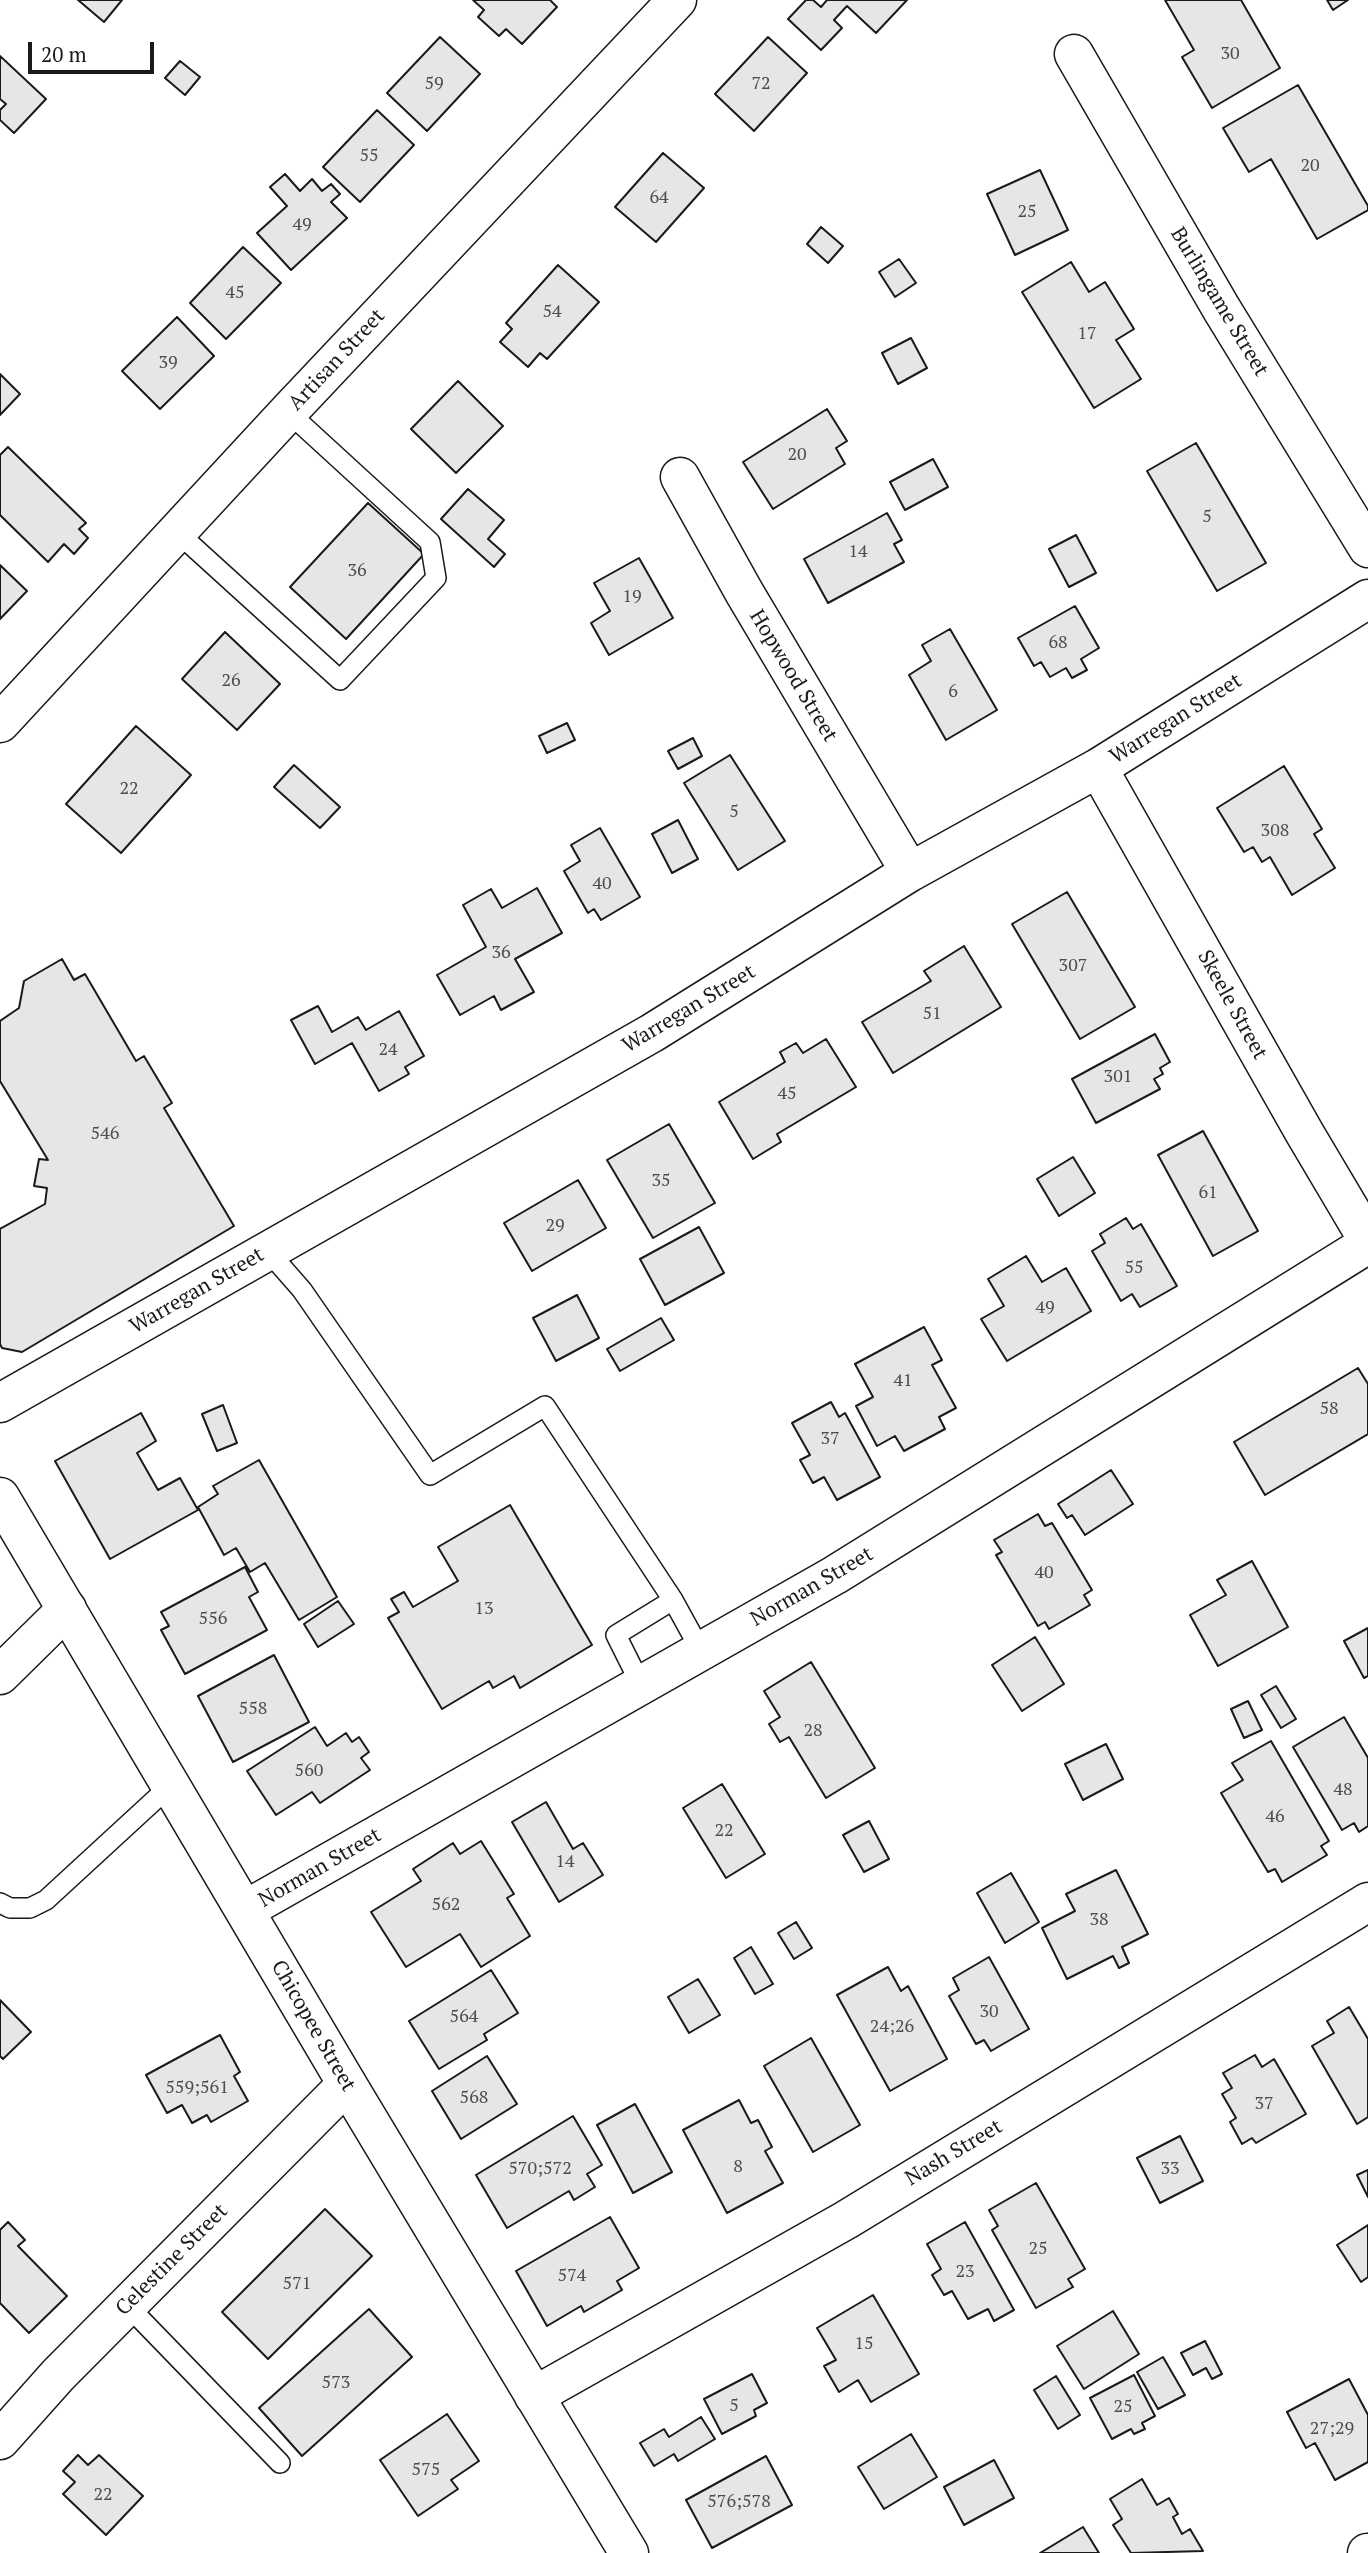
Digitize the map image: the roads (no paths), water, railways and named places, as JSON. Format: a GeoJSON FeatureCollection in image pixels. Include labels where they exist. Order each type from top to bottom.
{"type":"FeatureCollection","features":[{"type":"Feature","properties":{"kind":"street","name":"Artisan Street"},"geometry":{"type":"LineString","coordinates":[[0,723],[288,412],[677,0]]}},
{"type":"Feature","properties":{"kind":"street","name":"Burlingame Street"},"geometry":{"type":"LineString","coordinates":[[1074,54],[1220,308],[1368,548]]}},
{"type":"Feature","properties":{"kind":"street","name":"Hopwood Street"},"geometry":{"type":"LineString","coordinates":[[680,477],[744,592],[910,872]]}},
{"type":"Feature","properties":{"kind":"street","name":"Warregan Street"},"geometry":{"type":"LineString","coordinates":[[0,1403],[652,1032],[910,872],[1098,768],[1368,598]]}},
{"type":"Feature","properties":{"kind":"street","name":"Skeele Street"},"geometry":{"type":"LineString","coordinates":[[1098,768],[1368,1242]]}},
{"type":"Feature","properties":{"kind":"street","name":"Norman Street"},"geometry":{"type":"LineString","coordinates":[[245,1910],[835,1575],[1368,1242]]}},
{"type":"Feature","properties":{"kind":"street","name":"Chicopee Street"},"geometry":{"type":"LineString","coordinates":[[0,1497],[534,2396],[622,2550]]}},
{"type":"Feature","properties":{"kind":"street"},"geometry":{"type":"LineString","coordinates":[[0,1675],[67,1609]]}},
{"type":"Feature","properties":{"kind":"street","name":"Nash Street"},"geometry":{"type":"LineString","coordinates":[[534,2396],[846,2220],[1368,1902]]}},
{"type":"Feature","properties":{"kind":"street","name":"Celestine Street"},"geometry":{"type":"LineString","coordinates":[[0,2440],[58,2375],[347,2084]]}},
{"type":"Feature","properties":{"kind":"lane"},"geometry":{"type":"LineString","coordinates":[[177,532],[340,680],[436,578],[430,542],[288,412]]}},
{"type":"Feature","properties":{"kind":"lane"},"geometry":{"type":"LineString","coordinates":[[267,1250],[302,1290],[430,1475],[545,1406],[673,1600],[701,1651]]}},
{"type":"Feature","properties":{"kind":"lane"},"geometry":{"type":"LineString","coordinates":[[641,1685],[616,1635],[673,1600]]}},
{"type":"Feature","properties":{"kind":"lane"},"geometry":{"type":"LineString","coordinates":[[0,1903],[10,1908],[30,1908],[46,1900],[171,1784]]}},
{"type":"Feature","properties":{"kind":"lane"},"geometry":{"type":"LineString","coordinates":[[127,2305],[280,2463]]}}]}
